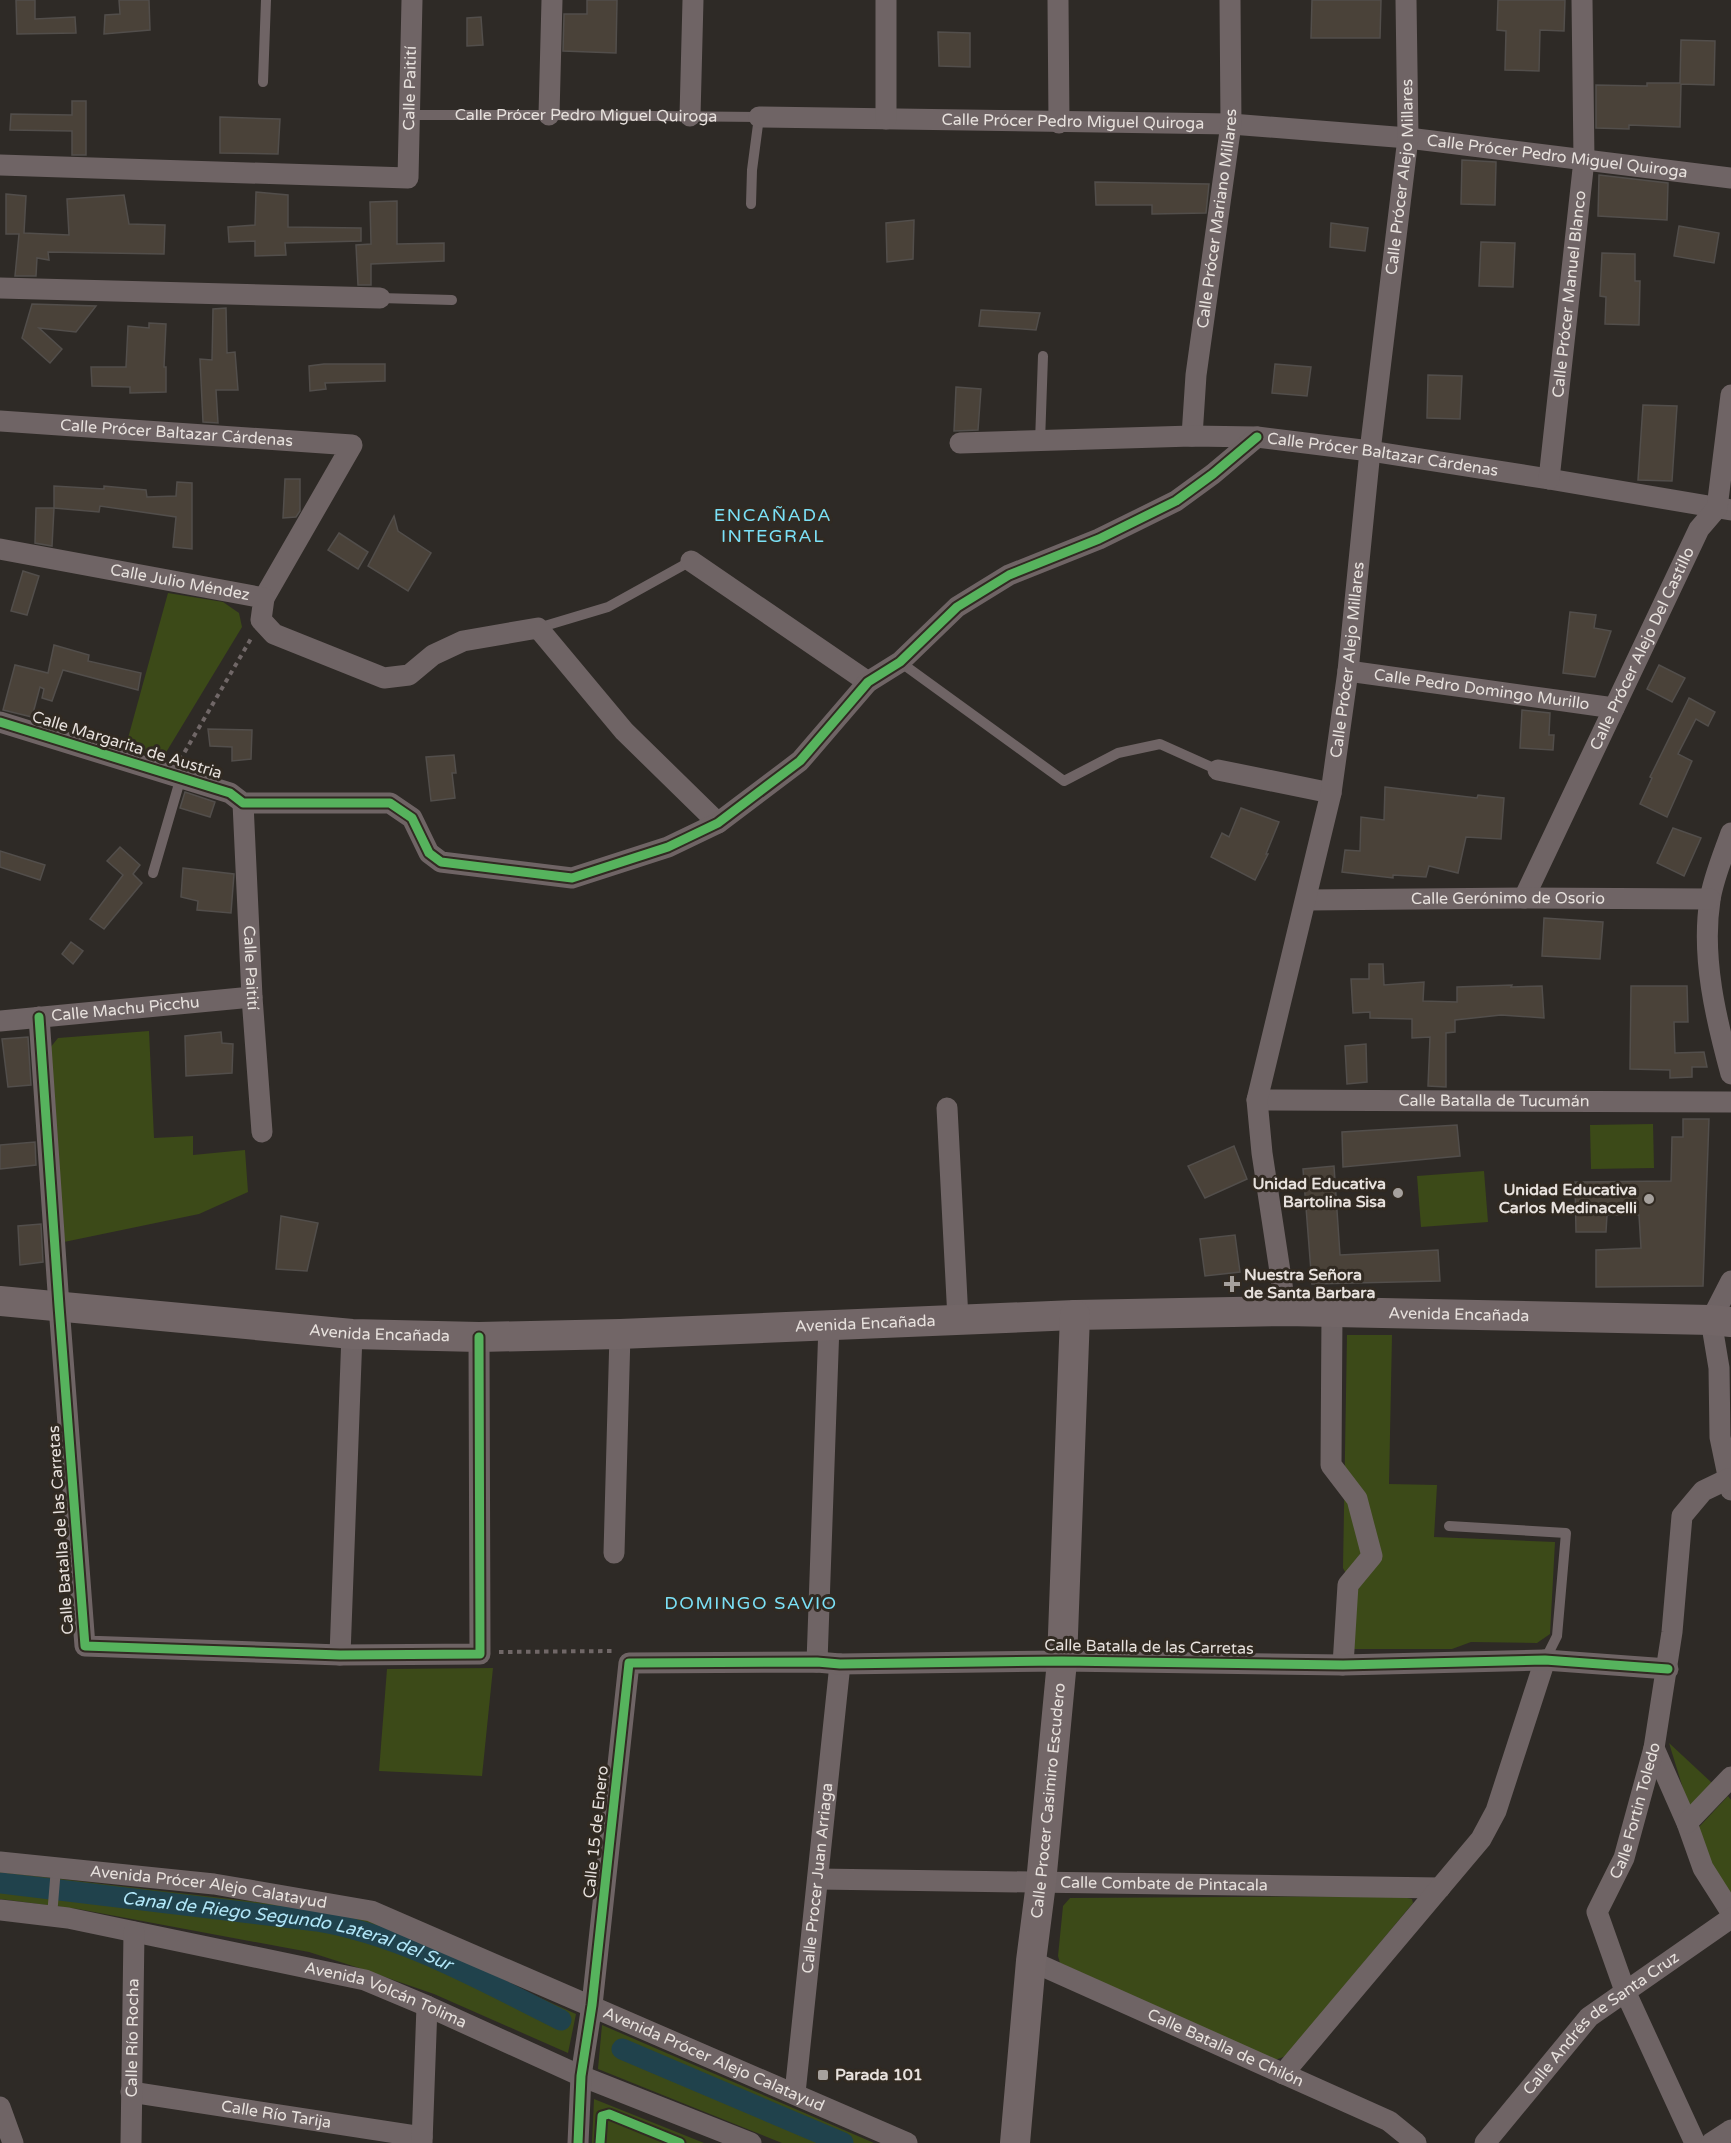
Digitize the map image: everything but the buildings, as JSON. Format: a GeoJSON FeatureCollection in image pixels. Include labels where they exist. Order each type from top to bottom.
{"type":"FeatureCollection","features":[{"type":"Feature","properties":{"kind":"main road","name":"Avenida Encañada"},"geometry":{"type":"LineString","coordinates":[[0,1301],[351,1334],[479,1337],[620,1334],[1075,1315],[1286,1311],[1723,1321]]}},
{"type":"Feature","properties":{"kind":"main road","name":"Calle Procer Casimiro Escudero"},"geometry":{"type":"LineString","coordinates":[[1015,2143],[1062,1661],[1075,1315]]}},
{"type":"Feature","properties":{"kind":"street","name":"Calle Paitití"},"geometry":{"type":"LineString","coordinates":[[0,165],[408,178],[412,0]]}},
{"type":"Feature","properties":{"kind":"street"},"geometry":{"type":"LineString","coordinates":[[549,115],[552,0]]}},
{"type":"Feature","properties":{"kind":"street"},"geometry":{"type":"LineString","coordinates":[[690,116],[693,0]]}},
{"type":"Feature","properties":{"kind":"street"},"geometry":{"type":"LineString","coordinates":[[886,0],[886,119]]}},
{"type":"Feature","properties":{"kind":"street"},"geometry":{"type":"LineString","coordinates":[[1058,0],[1059,123]]}},
{"type":"Feature","properties":{"kind":"street","name":"Calle Prócer Mariano Millares"},"geometry":{"type":"LineString","coordinates":[[1192,436],[1196,375],[1231,124],[1230,0]]}},
{"type":"Feature","properties":{"kind":"street","name":"Calle Prócer Alejo Millares"},"geometry":{"type":"LineString","coordinates":[[1286,1311],[1262,1153],[1257,1100],[1331,794],[1348,671],[1370,451],[1408,138],[1406,0]]}},
{"type":"Feature","properties":{"kind":"street","name":"Calle Prócer Manuel Blanco"},"geometry":{"type":"LineString","coordinates":[[1549,479],[1584,160],[1582,0]]}},
{"type":"Feature","properties":{"kind":"street","name":"Calle Prócer Pedro Miguel Quiroga"},"geometry":{"type":"LineString","coordinates":[[759,117],[1231,124],[1408,138],[1731,178]]}},
{"type":"Feature","properties":{"kind":"street"},"geometry":{"type":"LineString","coordinates":[[0,288],[380,298]]}},
{"type":"Feature","properties":{"kind":"street"},"geometry":{"type":"LineString","coordinates":[[1724,509],[1731,395]]}},
{"type":"Feature","properties":{"kind":"street","name":"Calle Prócer Baltazar Cárdenas"},"geometry":{"type":"LineString","coordinates":[[0,420],[352,445],[264,598]]}},
{"type":"Feature","properties":{"kind":"street","name":"Calle Prócer Baltazar Cárdenas"},"geometry":{"type":"LineString","coordinates":[[960,443],[1192,436],[1257,437],[1370,451],[1724,509]]}},
{"type":"Feature","properties":{"kind":"street"},"geometry":{"type":"LineString","coordinates":[[538,628],[624,731],[717,823],[800,760],[868,682],[900,662],[957,607],[1009,575],[1099,539],[1176,501],[1257,437]]}},
{"type":"Feature","properties":{"kind":"street","name":"Calle Prócer Alejo Del Castillo"},"geometry":{"type":"LineString","coordinates":[[1524,897],[1699,529],[1724,509]]}},
{"type":"Feature","properties":{"kind":"street","name":"Calle Julio Méndez"},"geometry":{"type":"LineString","coordinates":[[0,549],[264,598],[261,620],[274,634],[384,678],[408,675],[433,655],[463,641],[538,628]]}},
{"type":"Feature","properties":{"kind":"street"},"geometry":{"type":"LineString","coordinates":[[691,561],[868,682]]}},
{"type":"Feature","properties":{"kind":"street","name":"Calle Pedro Domingo Murillo"},"geometry":{"type":"LineString","coordinates":[[1348,671],[1614,708]]}},
{"type":"Feature","properties":{"kind":"street","name":"Calle Margarita de Austria"},"geometry":{"type":"LineString","coordinates":[[0,722],[176,775],[230,793],[243,802],[390,803],[412,818],[429,853],[441,862],[572,878],[668,847],[717,823]]}},
{"type":"Feature","properties":{"kind":"street"},"geometry":{"type":"LineString","coordinates":[[1218,770],[1331,794]]}},
{"type":"Feature","properties":{"kind":"street","name":"Calle Paitití"},"geometry":{"type":"LineString","coordinates":[[243,802],[252,997],[262,1132]]}},
{"type":"Feature","properties":{"kind":"street"},"geometry":{"type":"LineString","coordinates":[[1731,833],[1710,898],[1708,949],[1715,1007],[1731,1074]]}},
{"type":"Feature","properties":{"kind":"street","name":"Calle Gerónimo de Osorio"},"geometry":{"type":"LineString","coordinates":[[1306,900],[1524,897],[1710,898]]}},
{"type":"Feature","properties":{"kind":"street","name":"Calle Machu Picchu"},"geometry":{"type":"LineString","coordinates":[[0,1021],[252,997]]}},
{"type":"Feature","properties":{"kind":"street","name":"Calle Batalla de las Carretas"},"geometry":{"type":"LineString","coordinates":[[39,1017],[85,1647],[340,1655],[480,1654]]}},
{"type":"Feature","properties":{"kind":"street","name":"Calle Batalla de Tucumán"},"geometry":{"type":"LineString","coordinates":[[1257,1100],[1731,1102]]}},
{"type":"Feature","properties":{"kind":"street"},"geometry":{"type":"LineString","coordinates":[[947,1108],[958,1319]]}},
{"type":"Feature","properties":{"kind":"street"},"geometry":{"type":"LineString","coordinates":[[1729,1484],[1720,1437],[1719,1368],[1723,1321],[1731,1281]]}},
{"type":"Feature","properties":{"kind":"street"},"geometry":{"type":"LineString","coordinates":[[1332,1312],[1330,1465],[1358,1500],[1372,1556],[1348,1586],[1342,1665]]}},
{"type":"Feature","properties":{"kind":"street"},"geometry":{"type":"LineString","coordinates":[[817,1662],[829,1324]]}},
{"type":"Feature","properties":{"kind":"street"},"geometry":{"type":"LineString","coordinates":[[340,1655],[351,1334]]}},
{"type":"Feature","properties":{"kind":"street"},"geometry":{"type":"LineString","coordinates":[[614,1553],[620,1334]]}},
{"type":"Feature","properties":{"kind":"street"},"geometry":{"type":"LineString","coordinates":[[479,1337],[480,1654]]}},
{"type":"Feature","properties":{"kind":"street","name":"Calle Fortin Toledo"},"geometry":{"type":"LineString","coordinates":[[1695,2143],[1624,1991],[1597,1912],[1624,1858],[1654,1748],[1668,1670],[1682,1516],[1703,1491],[1729,1484]]}},
{"type":"Feature","properties":{"kind":"street"},"geometry":{"type":"LineString","coordinates":[[1283,2074],[1481,1839],[1496,1811],[1545,1660]]}},
{"type":"Feature","properties":{"kind":"street","name":"Calle Batalla de las Carretas"},"geometry":{"type":"LineString","coordinates":[[629,1663],[817,1662],[840,1664],[1062,1661],[1342,1665],[1545,1660],[1668,1670]]}},
{"type":"Feature","properties":{"kind":"street","name":"Calle 15 de Enero"},"geometry":{"type":"LineString","coordinates":[[578,2143],[581,2076],[592,2005],[629,1663]]}},
{"type":"Feature","properties":{"kind":"street","name":"Calle Procer Juan Arriaga"},"geometry":{"type":"LineString","coordinates":[[795,2093],[840,1664]]}},
{"type":"Feature","properties":{"kind":"street"},"geometry":{"type":"LineString","coordinates":[[1654,1748],[1688,1823],[1702,1868],[1731,1912]]}},
{"type":"Feature","properties":{"kind":"street"},"geometry":{"type":"LineString","coordinates":[[1688,1823],[1731,1777]]}},
{"type":"Feature","properties":{"kind":"street","name":"Avenida Prócer Alejo Calatayud"},"geometry":{"type":"LineString","coordinates":[[0,1862],[55,1876],[214,1884],[371,1911],[907,2143]]}},
{"type":"Feature","properties":{"kind":"street","name":"Calle Combate de Pintacala"},"geometry":{"type":"LineString","coordinates":[[818,1879],[1440,1888]]}},
{"type":"Feature","properties":{"kind":"street","name":"Avenida Volcán Tolima"},"geometry":{"type":"LineString","coordinates":[[0,1910],[52,1908],[134,1932],[321,1969],[365,1980],[581,2076],[751,2143]]}},
{"type":"Feature","properties":{"kind":"street","name":"Calle Andrés de Santa Cruz"},"geometry":{"type":"LineString","coordinates":[[1485,2143],[1590,2017],[1731,1918]]}},
{"type":"Feature","properties":{"kind":"street","name":"Calle Río Rocha"},"geometry":{"type":"LineString","coordinates":[[131,2143],[134,1932]]}},
{"type":"Feature","properties":{"kind":"street","name":"Calle Batalla de Chilón"},"geometry":{"type":"LineString","coordinates":[[1031,1961],[1389,2121],[1416,2143]]}},
{"type":"Feature","properties":{"kind":"street"},"geometry":{"type":"LineString","coordinates":[[422,2140],[427,2006]]}},
{"type":"Feature","properties":{"kind":"street","name":"Calle Río Tarija"},"geometry":{"type":"LineString","coordinates":[[131,2092],[422,2140]]}},
{"type":"Feature","properties":{"kind":"street"},"geometry":{"type":"LineString","coordinates":[[0,2107],[13,2143]]}},
{"type":"Feature","properties":{"kind":"street"},"geometry":{"type":"LineString","coordinates":[[1711,2143],[1731,2130]]}},
{"type":"Feature","properties":{"kind":"lane"},"geometry":{"type":"LineString","coordinates":[[263,82],[266,0]]}},
{"type":"Feature","properties":{"kind":"lane","name":"Calle Prócer Pedro Miguel Quiroga"},"geometry":{"type":"LineString","coordinates":[[410,115],[759,117]]}},
{"type":"Feature","properties":{"kind":"lane"},"geometry":{"type":"LineString","coordinates":[[752,204],[752,170],[759,117]]}},
{"type":"Feature","properties":{"kind":"lane"},"geometry":{"type":"LineString","coordinates":[[380,298],[452,300]]}},
{"type":"Feature","properties":{"kind":"lane"},"geometry":{"type":"LineString","coordinates":[[1040,442],[1042,356]]}},
{"type":"Feature","properties":{"kind":"lane","name":"Calle Julio Méndez"},"geometry":{"type":"LineString","coordinates":[[538,628],[608,607],[691,561]]}},
{"type":"Feature","properties":{"kind":"lane"},"geometry":{"type":"LineString","coordinates":[[900,662],[1064,781],[1118,753],[1160,744],[1218,770]]}},
{"type":"Feature","properties":{"kind":"lane"},"geometry":{"type":"LineString","coordinates":[[153,873],[176,775]]}},
{"type":"Feature","properties":{"kind":"lane"},"geometry":{"type":"LineString","coordinates":[[1449,1526],[1566,1533],[1557,1636],[1545,1660]]}},
{"type":"Feature","properties":{"kind":"lane"},"geometry":{"type":"LineString","coordinates":[[52,1908],[55,1876]]}},
{"type":"Feature","properties":{"kind":"path"},"geometry":{"type":"LineString","coordinates":[[176,775],[261,620]]}},
{"type":"Feature","properties":{"kind":"path"},"geometry":{"type":"LineString","coordinates":[[480,1654],[614,1651],[629,1663]]}},
{"type":"Feature","properties":{"kind":"green space"},"geometry":{"type":"Polygon","coordinates":[[[168,593],[223,602],[239,613],[242,627],[162,759],[125,749],[168,593]]]}},
{"type":"Feature","properties":{"kind":"green space"},"geometry":{"type":"Polygon","coordinates":[[[149,1031],[154,1138],[193,1136],[193,1155],[245,1150],[248,1192],[199,1214],[64,1242],[50,1048],[58,1038],[149,1031]]]}},
{"type":"Feature","properties":{"kind":"green space"},"geometry":{"type":"Polygon","coordinates":[[[1653,1124],[1654,1168],[1591,1169],[1590,1125],[1653,1124]]]}},
{"type":"Feature","properties":{"kind":"green space"},"geometry":{"type":"Polygon","coordinates":[[[1484,1171],[1488,1222],[1421,1227],[1417,1176],[1484,1171]]]}},
{"type":"Feature","properties":{"kind":"green space"},"geometry":{"type":"Polygon","coordinates":[[[1347,1335],[1392,1335],[1389,1484],[1437,1485],[1434,1537],[1555,1542],[1550,1634],[1537,1643],[1471,1642],[1452,1649],[1352,1649],[1354,1589],[1343,1568],[1347,1335]]]}},
{"type":"Feature","properties":{"kind":"green space"},"geometry":{"type":"Polygon","coordinates":[[[493,1668],[482,1776],[379,1771],[387,1669],[493,1668]]]}},
{"type":"Feature","properties":{"kind":"green space"},"geometry":{"type":"Polygon","coordinates":[[[1669,1743],[1712,1783],[1689,1808],[1669,1743]]]}},
{"type":"Feature","properties":{"kind":"green space"},"geometry":{"type":"Polygon","coordinates":[[[1728,1796],[1731,1800],[1731,1898],[1712,1868],[1699,1827],[1728,1796]]]}},
{"type":"Feature","properties":{"kind":"green space"},"geometry":{"type":"Polygon","coordinates":[[[0,1872],[290,1906],[367,1920],[576,2014],[568,2053],[434,1994],[309,1952],[78,1909],[0,1899],[0,1872]]]}},
{"type":"Feature","properties":{"kind":"green space"},"geometry":{"type":"Polygon","coordinates":[[[1398,1896],[1412,1899],[1413,1903],[1286,2056],[1275,2060],[1060,1963],[1058,1956],[1063,1906],[1070,1898],[1398,1896]]]}},
{"type":"Feature","properties":{"kind":"green space"},"geometry":{"type":"Polygon","coordinates":[[[602,2025],[874,2143],[782,2143],[598,2069],[602,2025]]]}},
{"type":"Feature","properties":{"kind":"green space"},"geometry":{"type":"Polygon","coordinates":[[[594,2099],[704,2143],[592,2143],[594,2099]]]}},
{"type":"Feature","properties":{"kind":"waterway","name":"Canal de Riego Segundo Lateral del Sur"},"geometry":{"type":"LineString","coordinates":[[0,1883],[317,1921],[350,1928],[381,1937],[472,1975],[561,2020]]}},
{"type":"Feature","properties":{"kind":"waterway","name":"Canal de Riego Segundo Lateral del Sur"},"geometry":{"type":"LineString","coordinates":[[622,2049],[843,2143]]}},
{"type":"Feature","properties":{"kind":"cycle path"},"geometry":{"type":"LineString","coordinates":[[0,722],[230,793],[243,803],[390,803],[412,818],[429,853],[441,862],[572,878],[668,847],[718,823],[800,761],[868,682],[900,662],[957,607],[1009,575],[1099,539],[1176,501],[1257,437]]}},
{"type":"Feature","properties":{"kind":"cycle path"},"geometry":{"type":"LineString","coordinates":[[39,1017],[85,1646],[340,1655],[480,1654],[479,1337]]}},
{"type":"Feature","properties":{"kind":"cycle path"},"geometry":{"type":"LineString","coordinates":[[578,2143],[581,2076],[592,2005],[629,1663],[817,1662],[840,1664],[1062,1661],[1343,1665],[1545,1660],[1668,1669]]}},
{"type":"Feature","properties":{"kind":"cycle path"},"geometry":{"type":"LineString","coordinates":[[600,2143],[602,2116],[609,2114],[680,2143]]}},
{"type":"Feature","properties":{"kind":"place","name":"Unidad Educativa Bartolina Sisa"},"geometry":{"type":"Point","coordinates":[1398,1193]}},
{"type":"Feature","properties":{"kind":"place","name":"Unidad Educativa Carlos Medinacelli"},"geometry":{"type":"Point","coordinates":[1649,1199]}},
{"type":"Feature","properties":{"kind":"place","name":"Nuestra Señora de Santa Barbara"},"geometry":{"type":"Point","coordinates":[1232,1284]}},
{"type":"Feature","properties":{"kind":"place","name":"Parada 101"},"geometry":{"type":"Point","coordinates":[823,2075]}},
{"type":"Feature","properties":{"kind":"district","name":"ENCAÑADA INTEGRAL"},"geometry":{"type":"Point","coordinates":[773,525]}},
{"type":"Feature","properties":{"kind":"district","name":"DOMINGO SAVIO"},"geometry":{"type":"Point","coordinates":[751,1603]}}]}
